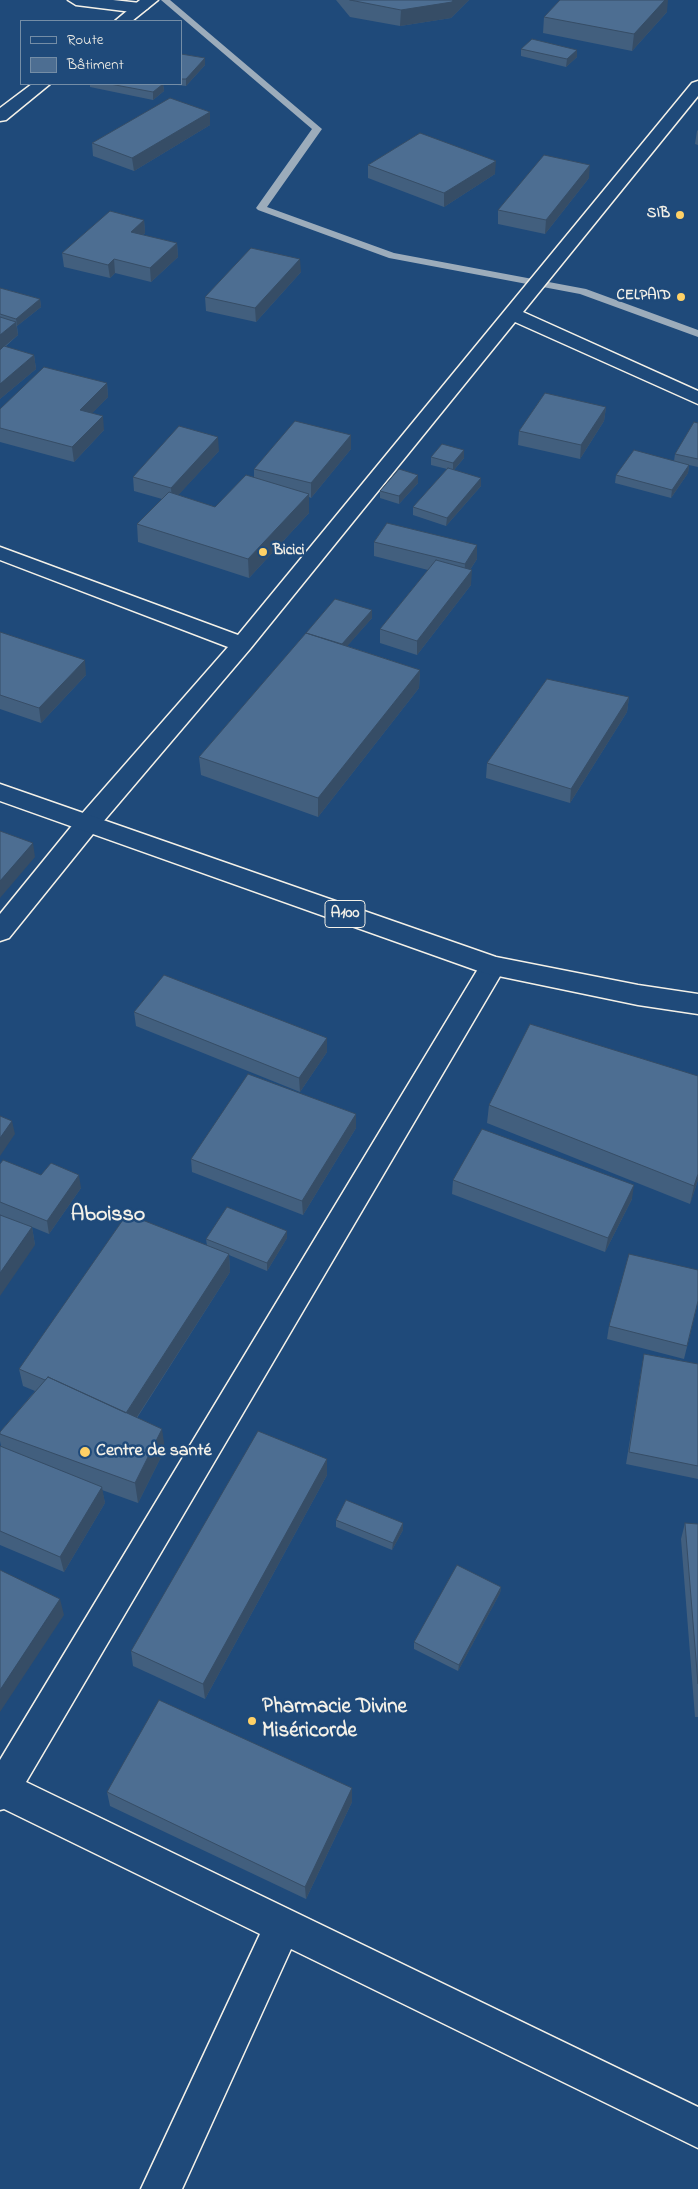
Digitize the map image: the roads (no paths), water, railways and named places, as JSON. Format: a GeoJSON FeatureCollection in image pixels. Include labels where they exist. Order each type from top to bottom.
{"type":"FeatureCollection","features":[{"type":"Feature","properties":{"kind":"main road"},"geometry":{"type":"LineString","coordinates":[[76,0],[145,4]]}},
{"type":"Feature","properties":{"kind":"main road"},"geometry":{"type":"LineString","coordinates":[[124,20],[145,4]]}},
{"type":"Feature","properties":{"kind":"main road"},"geometry":{"type":"LineString","coordinates":[[0,116],[41,85]]}},
{"type":"Feature","properties":{"kind":"main road"},"geometry":{"type":"LineString","coordinates":[[0,932],[88,823],[242,644],[698,86]]}},
{"type":"Feature","properties":{"kind":"main road"},"geometry":{"type":"LineString","coordinates":[[512,314],[698,398]]}},
{"type":"Feature","properties":{"kind":"main road"},"geometry":{"type":"LineString","coordinates":[[0,553],[242,644]]}},
{"type":"Feature","properties":{"kind":"main road","name":"A100"},"geometry":{"type":"LineString","coordinates":[[0,792],[493,966],[638,995],[698,1004]]}},
{"type":"Feature","properties":{"kind":"main road"},"geometry":{"type":"LineString","coordinates":[[493,966],[1,1790],[698,2128]]}},
{"type":"Feature","properties":{"kind":"main road"},"geometry":{"type":"LineString","coordinates":[[161,2189],[283,1926]]}},
{"type":"Feature","properties":{"kind":"waterway"},"geometry":{"type":"LineString","coordinates":[[165,0],[317,129],[261,208],[392,256],[582,291],[698,334]]}},
{"type":"Feature","properties":{"kind":"place","name":"SIB"},"geometry":{"type":"Point","coordinates":[680,215]}},
{"type":"Feature","properties":{"kind":"place","name":"CELPAID"},"geometry":{"type":"Point","coordinates":[681,297]}},
{"type":"Feature","properties":{"kind":"place","name":"Bicici"},"geometry":{"type":"Point","coordinates":[263,552]}},
{"type":"Feature","properties":{"kind":"place","name":"Centre de santé"},"geometry":{"type":"Point","coordinates":[85,1452]}},
{"type":"Feature","properties":{"kind":"place","name":"Pharmacie Divine Miséricorde"},"geometry":{"type":"Point","coordinates":[252,1721]}},
{"type":"Feature","properties":{"kind":"district","name":"Aboisso"},"geometry":{"type":"Point","coordinates":[108,1216]}}]}
